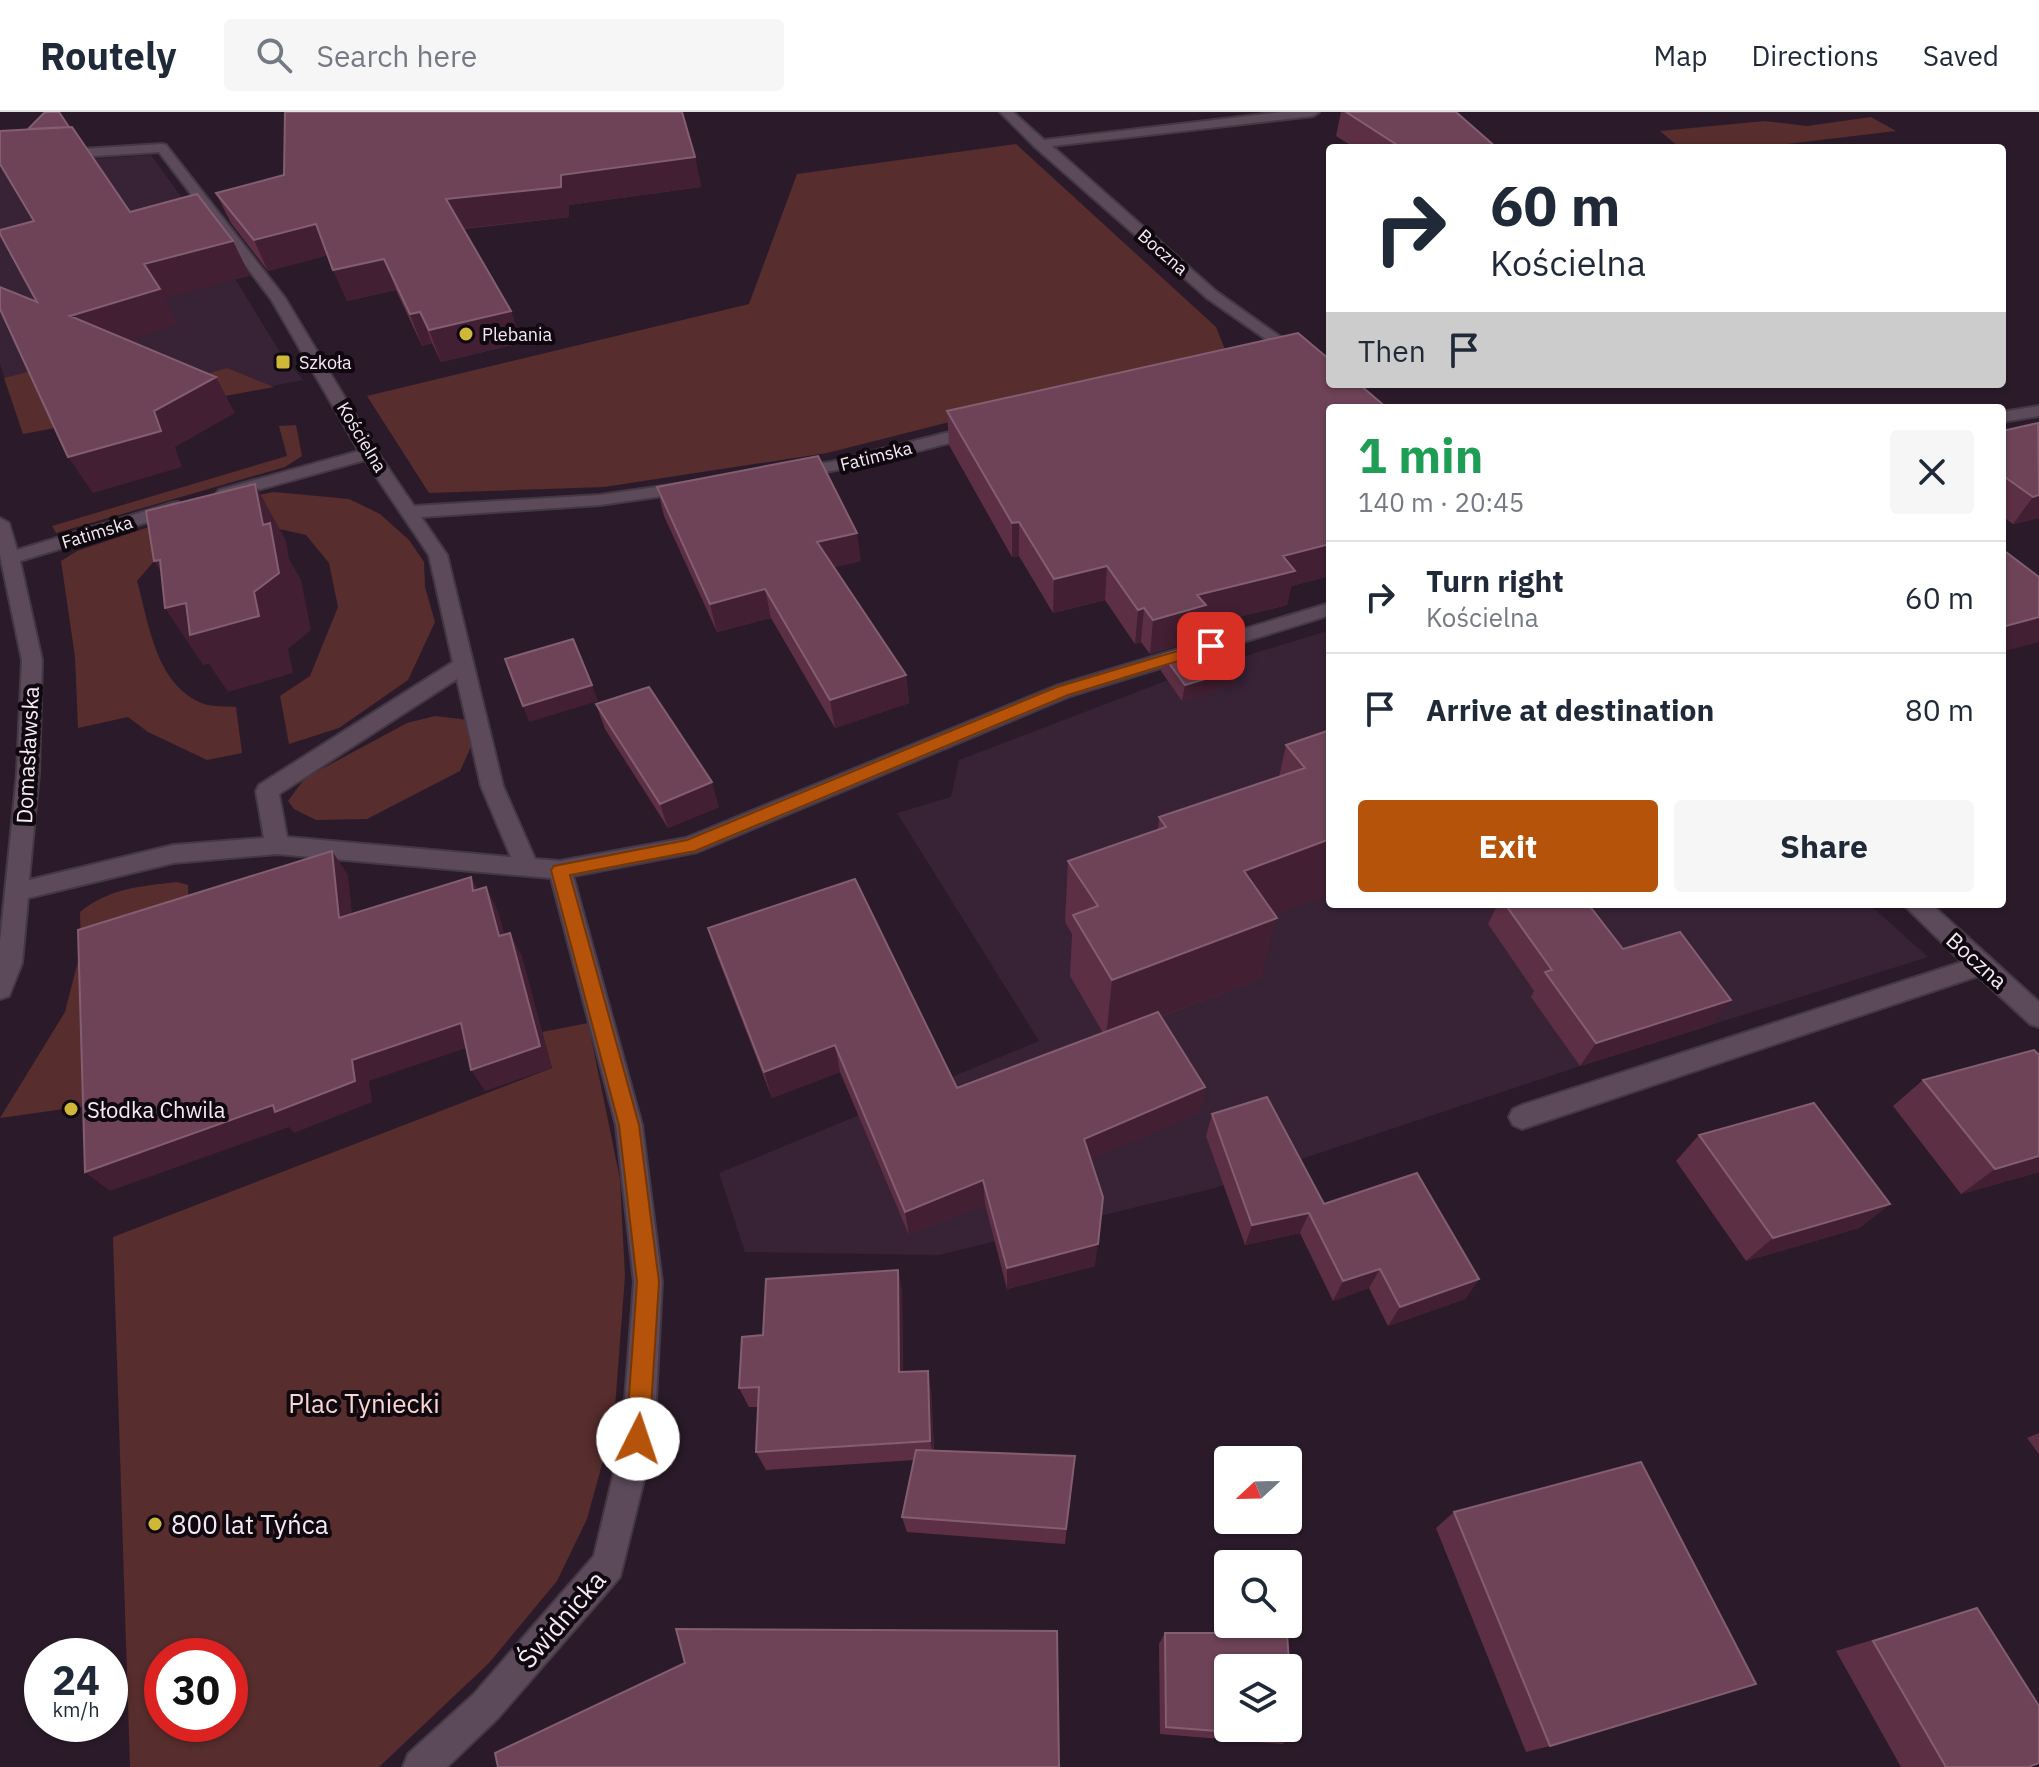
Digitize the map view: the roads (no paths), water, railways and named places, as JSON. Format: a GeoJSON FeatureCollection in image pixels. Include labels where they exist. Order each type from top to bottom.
{"type":"FeatureCollection","features":[{"type":"Feature","properties":{"kind":"street","name":"Boczna"},"geometry":{"type":"LineString","coordinates":[[1006,112],[1212,295],[1326,376]]}},
{"type":"Feature","properties":{"kind":"street"},"geometry":{"type":"LineString","coordinates":[[1039,144],[1313,112]]}},
{"type":"Feature","properties":{"kind":"street","name":"Kościelna"},"geometry":{"type":"LineString","coordinates":[[0,158],[162,148],[278,298],[369,453],[438,555],[492,786],[527,868]]}},
{"type":"Feature","properties":{"kind":"street"},"geometry":{"type":"LineString","coordinates":[[1255,355],[1284,346]]}},
{"type":"Feature","properties":{"kind":"street"},"geometry":{"type":"LineString","coordinates":[[2006,416],[2039,411]]}},
{"type":"Feature","properties":{"kind":"street","name":"Fatimska"},"geometry":{"type":"LineString","coordinates":[[785,474],[831,467],[999,424]]}},
{"type":"Feature","properties":{"kind":"street","name":"Fatimska"},"geometry":{"type":"LineString","coordinates":[[11,558],[369,453]]}},
{"type":"Feature","properties":{"kind":"street"},"geometry":{"type":"LineString","coordinates":[[409,512],[600,500],[708,485]]}},
{"type":"Feature","properties":{"kind":"street","name":"Domasławska"},"geometry":{"type":"LineString","coordinates":[[0,523],[11,558],[32,660],[28,773],[17,892],[10,963],[0,989]]}},
{"type":"Feature","properties":{"kind":"street"},"geometry":{"type":"LineString","coordinates":[[17,892],[173,854],[277,845],[560,870],[689,846],[1063,691],[1326,610]]}},
{"type":"Feature","properties":{"kind":"street"},"geometry":{"type":"LineString","coordinates":[[277,845],[267,791],[465,664]]}},
{"type":"Feature","properties":{"kind":"street","name":"Świdnicka"},"geometry":{"type":"LineString","coordinates":[[421,1767],[486,1706],[608,1565],[638,1439],[648,1282],[629,1125],[560,870]]}},
{"type":"Feature","properties":{"kind":"street","name":"Boczna"},"geometry":{"type":"LineString","coordinates":[[1919,908],[2039,1017]]}},
{"type":"Feature","properties":{"kind":"street"},"geometry":{"type":"LineString","coordinates":[[1522,1117],[1982,965]]}},
{"type":"Feature","properties":{"kind":"place","name":"Plebania"},"geometry":{"type":"Point","coordinates":[466,334]}},
{"type":"Feature","properties":{"kind":"place","name":"Szkoła"},"geometry":{"type":"Point","coordinates":[283,362]}},
{"type":"Feature","properties":{"kind":"place","name":"Słodka Chwila"},"geometry":{"type":"Point","coordinates":[71,1109]}},
{"type":"Feature","properties":{"kind":"place","name":"800 lat Tyńca"},"geometry":{"type":"Point","coordinates":[155,1524]}},
{"type":"Feature","properties":{"kind":"park label","name":"Plac Tyniecki"},"geometry":{"type":"Point","coordinates":[364,1403]}}]}
